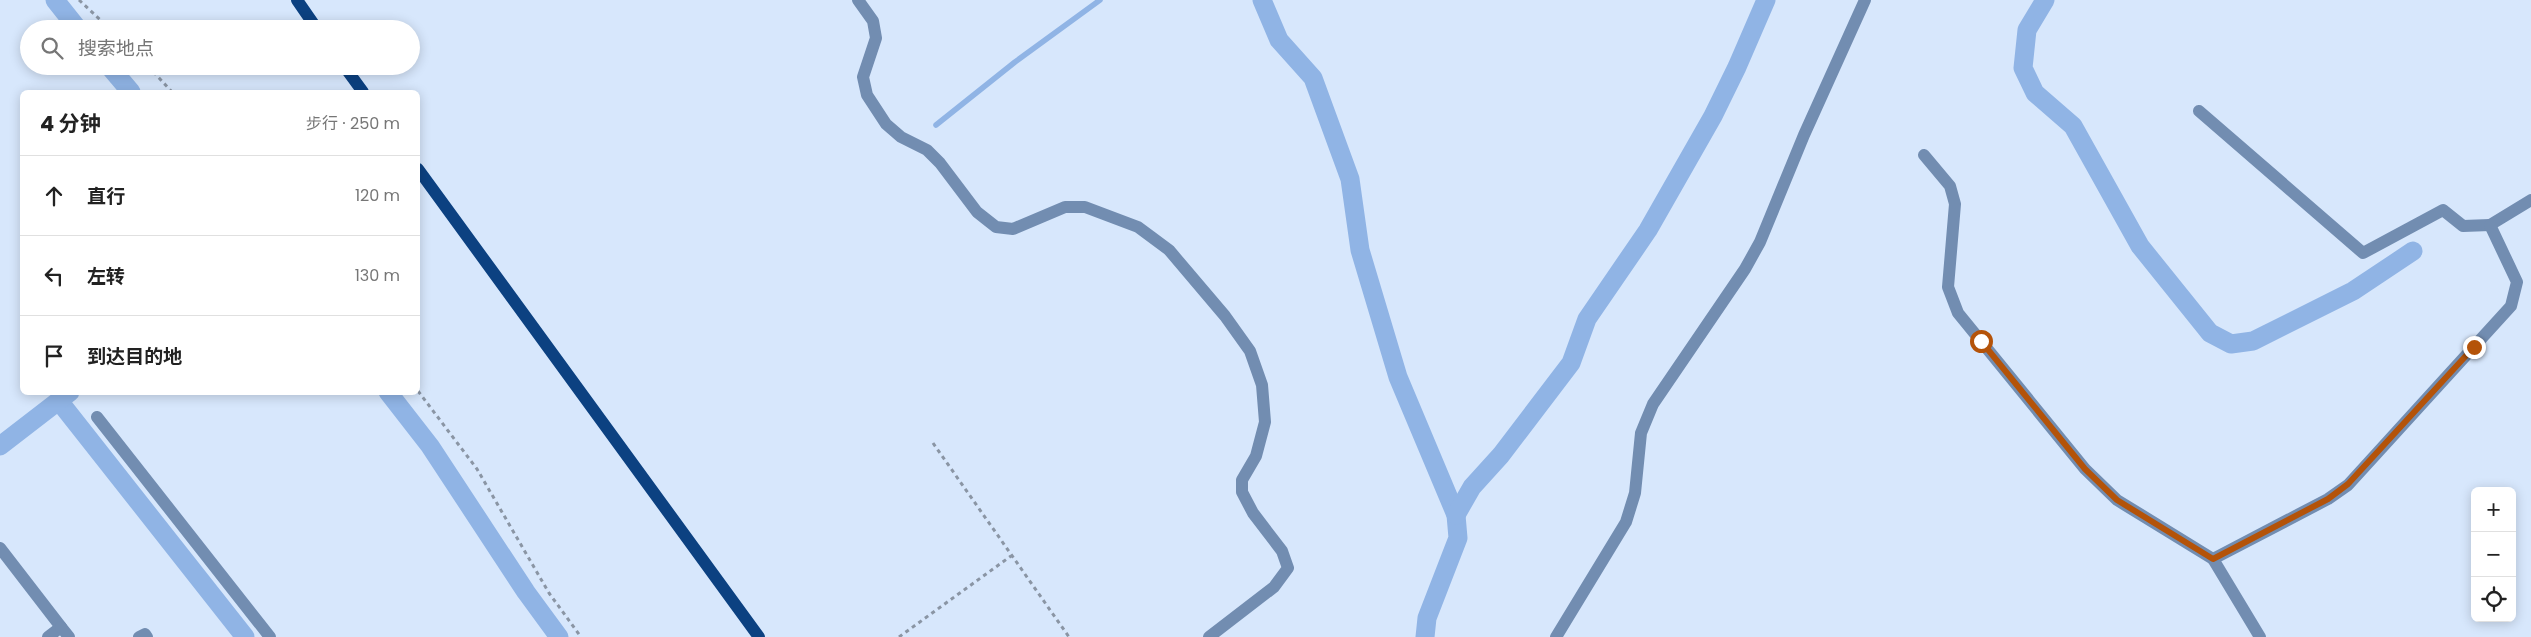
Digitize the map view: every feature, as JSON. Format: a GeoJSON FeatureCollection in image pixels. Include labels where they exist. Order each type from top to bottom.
{"type":"FeatureCollection","features":[{"type":"Feature","properties":{"kind":"main road"},"geometry":{"type":"LineString","coordinates":[[296,0],[310,20]]}},
{"type":"Feature","properties":{"kind":"main road"},"geometry":{"type":"LineString","coordinates":[[351,75],[362,90]]}},
{"type":"Feature","properties":{"kind":"main road"},"geometry":{"type":"LineString","coordinates":[[420,172],[759,637]]}},
{"type":"Feature","properties":{"kind":"street"},"geometry":{"type":"LineString","coordinates":[[858,0],[873,22],[876,38],[863,77],[867,94],[886,124],[901,137],[926,150],[940,162],[977,212],[996,226],[1014,229],[1065,207],[1085,207],[1138,227],[1169,250],[1225,316],[1250,351],[1262,385],[1265,422],[1256,456],[1242,480],[1242,492],[1253,513],[1282,551],[1288,568],[1274,588],[1209,637]]}},
{"type":"Feature","properties":{"kind":"street"},"geometry":{"type":"LineString","coordinates":[[1556,637],[1626,522],[1635,493],[1640,433],[1653,404],[1745,269],[1760,242],[1804,135],[1866,0]]}},
{"type":"Feature","properties":{"kind":"street"},"geometry":{"type":"LineString","coordinates":[[2200,111],[2362,253],[2443,210],[2463,226],[2490,225],[2531,200]]}},
{"type":"Feature","properties":{"kind":"street"},"geometry":{"type":"LineString","coordinates":[[1924,155],[1950,186],[1954,204],[1948,287],[1958,313],[2085,469],[2104,488],[2117,500],[2213,559],[2260,637]]}},
{"type":"Feature","properties":{"kind":"street"},"geometry":{"type":"LineString","coordinates":[[2213,559],[2328,499],[2348,484],[2512,306],[2517,282],[2490,225]]}},
{"type":"Feature","properties":{"kind":"street"},"geometry":{"type":"LineString","coordinates":[[97,417],[270,637]]}},
{"type":"Feature","properties":{"kind":"street"},"geometry":{"type":"LineString","coordinates":[[0,548],[69,637]]}},
{"type":"Feature","properties":{"kind":"street"},"geometry":{"type":"LineString","coordinates":[[48,637],[61,627]]}},
{"type":"Feature","properties":{"kind":"street"},"geometry":{"type":"LineString","coordinates":[[139,637],[145,634],[147,637]]}},
{"type":"Feature","properties":{"kind":"path"},"geometry":{"type":"LineString","coordinates":[[79,0],[100,20]]}},
{"type":"Feature","properties":{"kind":"path"},"geometry":{"type":"LineString","coordinates":[[156,75],[170,90]]}},
{"type":"Feature","properties":{"kind":"path"},"geometry":{"type":"LineString","coordinates":[[420,394],[477,469],[549,593],[581,637]]}},
{"type":"Feature","properties":{"kind":"path"},"geometry":{"type":"LineString","coordinates":[[933,443],[1069,637]]}},
{"type":"Feature","properties":{"kind":"path"},"geometry":{"type":"LineString","coordinates":[[899,637],[1011,556]]}},
{"type":"Feature","properties":{"kind":"waterway"},"geometry":{"type":"LineString","coordinates":[[55,0],[71,20]]}},
{"type":"Feature","properties":{"kind":"waterway"},"geometry":{"type":"LineString","coordinates":[[936,125],[1015,62],[1100,0]]}},
{"type":"Feature","properties":{"kind":"waterway"},"geometry":{"type":"LineString","coordinates":[[1262,0],[1279,40],[1313,78],[1350,179],[1360,250],[1398,377],[1456,515],[1458,538],[1427,618],[1425,637]]}},
{"type":"Feature","properties":{"kind":"waterway"},"geometry":{"type":"LineString","coordinates":[[1456,515],[1472,487],[1501,455],[1571,363],[1587,319],[1648,230],[1713,116],[1766,0]]}},
{"type":"Feature","properties":{"kind":"waterway"},"geometry":{"type":"LineString","coordinates":[[2045,0],[2027,30],[2023,68],[2035,93],[2073,126],[2140,246],[2210,333],[2231,344],[2253,341],[2353,291],[2413,251]]}},
{"type":"Feature","properties":{"kind":"waterway"},"geometry":{"type":"LineString","coordinates":[[117,75],[129,90]]}},
{"type":"Feature","properties":{"kind":"waterway"},"geometry":{"type":"LineString","coordinates":[[0,446],[66,395]]}},
{"type":"Feature","properties":{"kind":"waterway"},"geometry":{"type":"LineString","coordinates":[[390,395],[430,446],[526,592],[559,637]]}},
{"type":"Feature","properties":{"kind":"waterway"},"geometry":{"type":"LineString","coordinates":[[59,401],[245,637]]}},
{"type":"Feature","properties":{"kind":"route"},"geometry":{"type":"LineString","coordinates":[[1981,341],[2085,469],[2117,500],[2213,559],[2328,499],[2348,484],[2474,347]]}}]}
